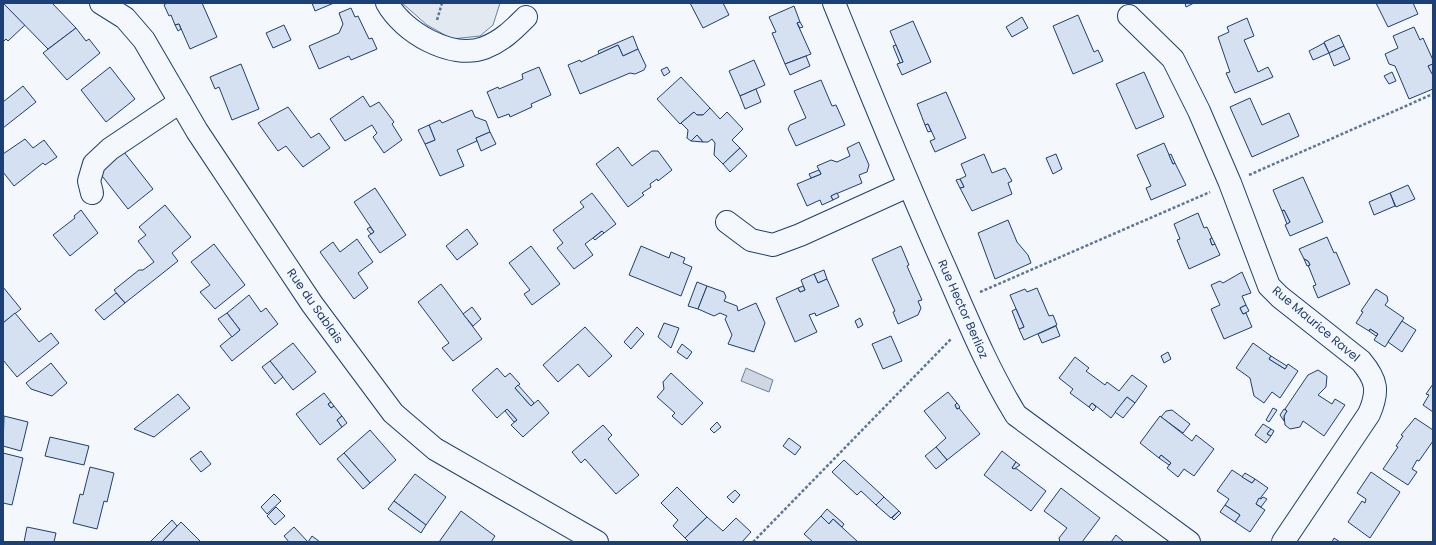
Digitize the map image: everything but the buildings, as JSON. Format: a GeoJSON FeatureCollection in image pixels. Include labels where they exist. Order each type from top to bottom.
{"type":"FeatureCollection","features":[{"type":"Feature","properties":{"kind":"street","name":"Rue du Sablais"},"geometry":{"type":"LineString","coordinates":[[101,3],[125,18],[144,40],[180,102],[312,304],[393,413],[435,449],[597,542]]}},
{"type":"Feature","properties":{"kind":"street"},"geometry":{"type":"LineString","coordinates":[[387,3],[405,26],[422,38],[442,46],[464,50],[483,48],[508,36],[526,17]]}},
{"type":"Feature","properties":{"kind":"street","name":"Rue Hector Berlioz"},"geometry":{"type":"LineString","coordinates":[[834,3],[908,186],[967,322],[1002,392],[1016,415],[1189,542]]}},
{"type":"Feature","properties":{"kind":"street","name":"Rue Maurice Ravel"},"geometry":{"type":"LineString","coordinates":[[1129,16],[1173,59],[1199,111],[1230,183],[1257,249],[1269,286],[1280,297],[1361,360],[1370,372],[1376,388],[1375,399],[1369,414],[1283,542]]}},
{"type":"Feature","properties":{"kind":"street"},"geometry":{"type":"LineString","coordinates":[[92,193],[89,181],[94,164],[110,149],[180,102]]}},
{"type":"Feature","properties":{"kind":"street"},"geometry":{"type":"LineString","coordinates":[[726,222],[751,240],[773,245],[800,236],[908,186]]}},
{"type":"Feature","properties":{"kind":"path"},"geometry":{"type":"LineString","coordinates":[[959,301],[1433,94]]}},
{"type":"Feature","properties":{"kind":"path"},"geometry":{"type":"LineString","coordinates":[[753,542],[967,322]]}},
{"type":"Feature","properties":{"kind":"shaded area"},"geometry":{"type":"Polygon","coordinates":[[[402,3],[500,3],[493,25],[480,36],[452,39],[427,25],[402,3]]]}},
{"type":"Feature","properties":{"kind":"shaded area"},"geometry":{"type":"Polygon","coordinates":[[[746,368],[773,380],[769,392],[741,381],[746,368]]]}}]}
